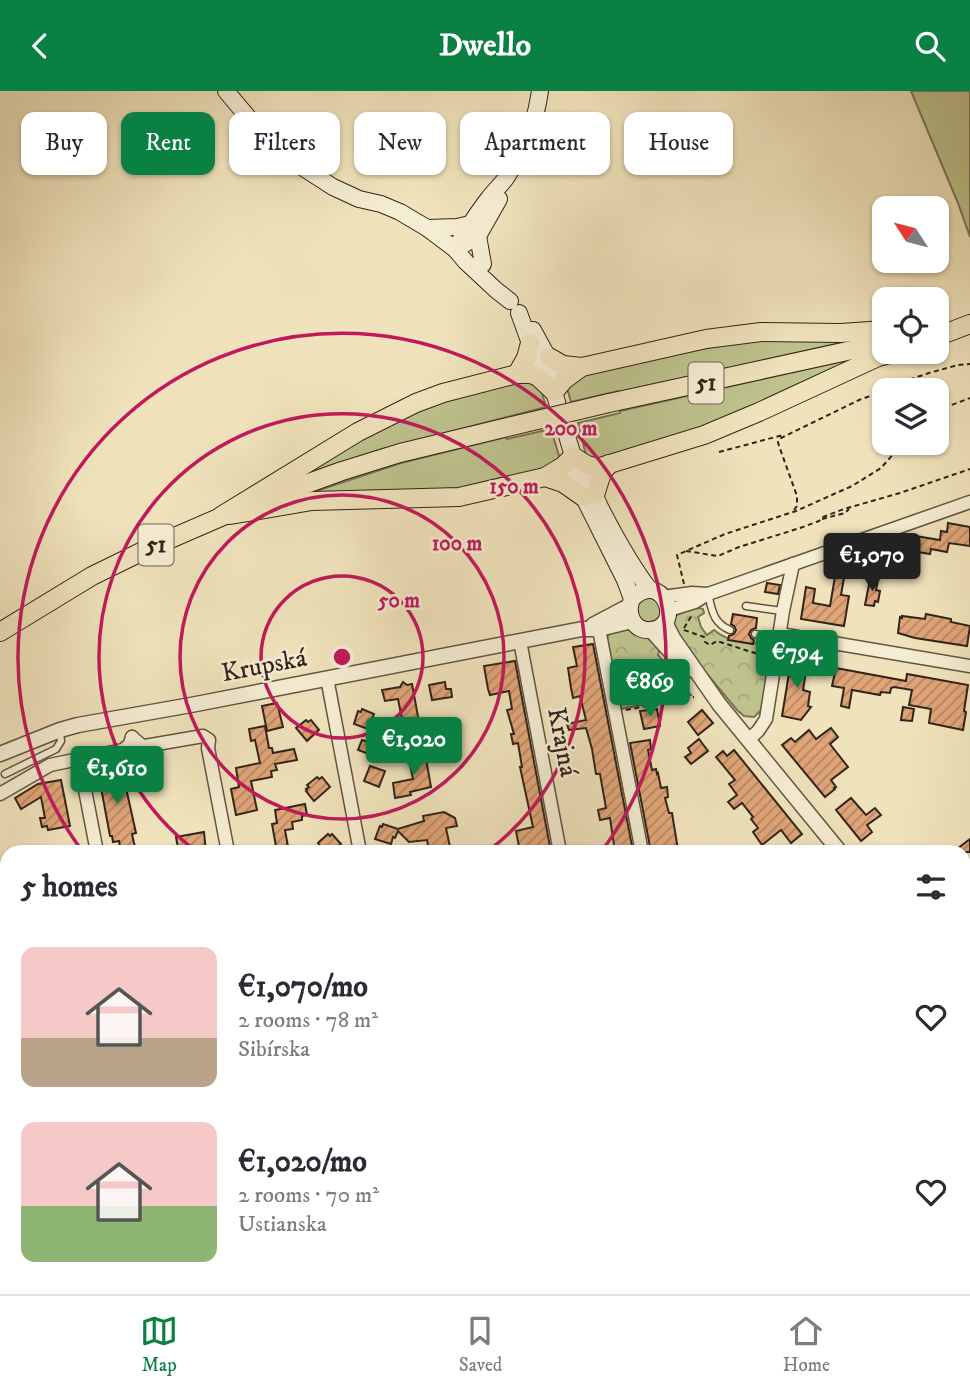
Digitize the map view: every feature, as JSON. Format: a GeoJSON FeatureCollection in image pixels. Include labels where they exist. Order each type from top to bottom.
{"type":"FeatureCollection","features":[{"type":"Feature","properties":{"kind":"main road"},"geometry":{"type":"LineString","coordinates":[[226,91],[271,143],[310,173],[359,199],[400,212],[455,249],[514,307],[534,332],[556,374],[558,381],[554,391]]}},
{"type":"Feature","properties":{"kind":"main road"},"geometry":{"type":"LineString","coordinates":[[455,249],[474,230],[489,197],[505,180],[519,156],[540,91]]}},
{"type":"Feature","properties":{"kind":"main road"},"geometry":{"type":"LineString","coordinates":[[427,228],[457,227],[474,230]]}},
{"type":"Feature","properties":{"kind":"main road"},"geometry":{"type":"LineString","coordinates":[[474,230],[483,264]]}},
{"type":"Feature","properties":{"kind":"main road"},"geometry":{"type":"LineString","coordinates":[[455,249],[465,249],[483,264],[498,280],[514,307],[540,371],[554,391],[573,456],[571,473],[601,509],[637,575],[660,610]]}},
{"type":"Feature","properties":{"kind":"main road"},"geometry":{"type":"LineString","coordinates":[[949,324],[970,323]]}},
{"type":"Feature","properties":{"kind":"main road"},"geometry":{"type":"LineString","coordinates":[[949,328],[970,323]]}},
{"type":"Feature","properties":{"kind":"main road"},"geometry":{"type":"LineString","coordinates":[[949,332],[970,323]]}},
{"type":"Feature","properties":{"kind":"main road"},"geometry":{"type":"LineString","coordinates":[[549,357],[563,365],[582,367],[706,339],[761,333],[872,331]]}},
{"type":"Feature","properties":{"kind":"main road"},"geometry":{"type":"LineString","coordinates":[[517,374],[526,358],[530,343]]}},
{"type":"Feature","properties":{"kind":"main road","name":"51"},"geometry":{"type":"LineString","coordinates":[[0,632],[92,576],[146,549],[221,516],[342,471],[401,453],[512,426],[872,346]]}},
{"type":"Feature","properties":{"kind":"main road"},"geometry":{"type":"LineString","coordinates":[[573,456],[593,468],[704,435],[872,361]]}},
{"type":"Feature","properties":{"kind":"main road"},"geometry":{"type":"LineString","coordinates":[[554,391],[582,367]]}},
{"type":"Feature","properties":{"kind":"main road"},"geometry":{"type":"LineString","coordinates":[[221,516],[358,432],[443,393],[517,374],[538,377],[554,391]]}},
{"type":"Feature","properties":{"kind":"main road"},"geometry":{"type":"LineString","coordinates":[[221,516],[312,501],[459,497],[545,478],[564,466],[573,456]]}},
{"type":"Feature","properties":{"kind":"main road"},"geometry":{"type":"LineString","coordinates":[[589,496],[609,464]]}},
{"type":"Feature","properties":{"kind":"main road"},"geometry":{"type":"LineString","coordinates":[[545,478],[563,483],[589,496],[625,580],[631,609],[640,628],[660,610]]}},
{"type":"Feature","properties":{"kind":"main road"},"geometry":{"type":"LineString","coordinates":[[631,609],[639,593],[660,610]]}},
{"type":"Feature","properties":{"kind":"street"},"geometry":{"type":"LineString","coordinates":[[660,610],[695,602],[708,594],[970,502]]}},
{"type":"Feature","properties":{"kind":"street"},"geometry":{"type":"LineString","coordinates":[[748,740],[766,719],[793,564]]}},
{"type":"Feature","properties":{"kind":"street"},"geometry":{"type":"LineString","coordinates":[[660,610],[686,593],[708,594]]}},
{"type":"Feature","properties":{"kind":"street","name":"Krupská"},"geometry":{"type":"LineString","coordinates":[[0,754],[60,730],[582,629],[599,629],[631,609]]}},
{"type":"Feature","properties":{"kind":"street","name":"Krupská"},"geometry":{"type":"LineString","coordinates":[[582,629],[631,609]]}},
{"type":"Feature","properties":{"kind":"street"},"geometry":{"type":"LineString","coordinates":[[660,610],[719,704],[834,845]]}},
{"type":"Feature","properties":{"kind":"street"},"geometry":{"type":"LineString","coordinates":[[599,629],[641,845]]}},
{"type":"Feature","properties":{"kind":"street"},"geometry":{"type":"LineString","coordinates":[[780,634],[970,666]]}},
{"type":"Feature","properties":{"kind":"street","name":"Krajná"},"geometry":{"type":"LineString","coordinates":[[520,641],[559,845]]}},
{"type":"Feature","properties":{"kind":"street"},"geometry":{"type":"LineString","coordinates":[[327,678],[359,845]]}},
{"type":"Feature","properties":{"kind":"street"},"geometry":{"type":"LineString","coordinates":[[0,794],[50,765],[124,750],[132,737],[127,717]]}},
{"type":"Feature","properties":{"kind":"street"},"geometry":{"type":"LineString","coordinates":[[132,737],[145,746],[203,736],[210,742],[208,748],[227,845]]}},
{"type":"Feature","properties":{"kind":"street"},"geometry":{"type":"LineString","coordinates":[[79,759],[96,845]]}},
{"type":"Feature","properties":{"kind":"lane"},"geometry":{"type":"LineString","coordinates":[[708,594],[715,619],[730,630]]}},
{"type":"Feature","properties":{"kind":"lane"},"geometry":{"type":"LineString","coordinates":[[746,606],[783,611]]}},
{"type":"Feature","properties":{"kind":"lane"},"geometry":{"type":"LineString","coordinates":[[755,634],[770,637],[780,634]]}},
{"type":"Feature","properties":{"kind":"lane"},"geometry":{"type":"LineString","coordinates":[[5,774],[56,750],[61,741],[60,730]]}},
{"type":"Feature","properties":{"kind":"path"},"geometry":{"type":"LineString","coordinates":[[914,378],[970,364]]}},
{"type":"Feature","properties":{"kind":"path"},"geometry":{"type":"LineString","coordinates":[[719,452],[784,435],[872,396]]}},
{"type":"Feature","properties":{"kind":"path"},"geometry":{"type":"LineString","coordinates":[[949,406],[970,398]]}},
{"type":"Feature","properties":{"kind":"path"},"geometry":{"type":"LineString","coordinates":[[784,435],[778,442],[797,496],[797,506],[792,512]]}},
{"type":"Feature","properties":{"kind":"path"},"geometry":{"type":"LineString","coordinates":[[686,593],[677,555],[725,534],[831,496],[881,468],[892,455]]}},
{"type":"Feature","properties":{"kind":"path"},"geometry":{"type":"LineString","coordinates":[[686,551],[718,556],[845,513],[849,508],[970,469]]}},
{"type":"Feature","properties":{"kind":"path"},"geometry":{"type":"LineString","coordinates":[[696,608],[684,629],[704,637],[705,642],[710,645],[717,641],[770,658]]}},
{"type":"Feature","properties":{"kind":"path"},"geometry":{"type":"LineString","coordinates":[[621,711],[694,697]]}},
{"type":"Feature","properties":{"kind":"green space"},"geometry":{"type":"Polygon","coordinates":[[[911,91],[970,91],[970,237],[958,203],[911,91]]]}},
{"type":"Feature","properties":{"kind":"green space"},"geometry":{"type":"Polygon","coordinates":[[[863,338],[571,402],[567,388],[576,377],[736,341],[863,338]]]}},
{"type":"Feature","properties":{"kind":"green space"},"geometry":{"type":"Polygon","coordinates":[[[866,356],[718,424],[599,462],[586,455],[578,423],[620,411],[866,356]]]}},
{"type":"Feature","properties":{"kind":"green space"},"geometry":{"type":"Polygon","coordinates":[[[528,379],[540,386],[546,407],[379,450],[300,476],[361,436],[414,410],[528,379]]]}},
{"type":"Feature","properties":{"kind":"green space"},"geometry":{"type":"Polygon","coordinates":[[[551,429],[559,460],[548,468],[470,487],[304,495],[401,463],[506,437],[507,439],[551,429]]]}},
{"type":"Feature","properties":{"kind":"green space"},"geometry":{"type":"Polygon","coordinates":[[[657,597],[662,614],[653,624],[639,621],[635,603],[638,599],[657,597]]]}},
{"type":"Feature","properties":{"kind":"green space"},"geometry":{"type":"Polygon","coordinates":[[[695,607],[703,609],[704,613],[698,617],[707,635],[714,630],[729,638],[756,643],[769,649],[771,655],[762,710],[754,717],[744,716],[737,710],[682,644],[671,625],[674,616],[695,607]]]}},
{"type":"Feature","properties":{"kind":"green space"},"geometry":{"type":"Polygon","coordinates":[[[628,628],[649,637],[660,647],[658,655],[691,695],[621,709],[607,637],[610,632],[628,628]]]}},
{"type":"Feature","properties":{"kind":"building"},"geometry":{"type":"Polygon","coordinates":[[[948,523],[970,527],[970,546],[949,543],[947,552],[931,549],[930,554],[912,551],[915,536],[940,540],[941,531],[947,532],[948,523]]]}},
{"type":"Feature","properties":{"kind":"building"},"geometry":{"type":"Polygon","coordinates":[[[888,541],[908,544],[905,561],[885,558],[888,541]]]}},
{"type":"Feature","properties":{"kind":"building"},"geometry":{"type":"Polygon","coordinates":[[[861,553],[882,557],[853,573],[845,572],[841,595],[849,596],[844,626],[801,619],[806,587],[815,589],[813,603],[830,606],[839,560],[850,554],[859,567],[861,553]]]}},
{"type":"Feature","properties":{"kind":"building"},"geometry":{"type":"Polygon","coordinates":[[[870,579],[878,580],[876,590],[880,591],[878,602],[875,601],[874,606],[865,605],[870,579]]]}},
{"type":"Feature","properties":{"kind":"building"},"geometry":{"type":"Polygon","coordinates":[[[767,583],[780,585],[778,594],[765,592],[767,583]]]}},
{"type":"Feature","properties":{"kind":"building"},"geometry":{"type":"Polygon","coordinates":[[[733,614],[757,618],[756,628],[749,634],[754,640],[753,644],[728,640],[736,630],[731,624],[733,614]]]}},
{"type":"Feature","properties":{"kind":"building"},"geometry":{"type":"Polygon","coordinates":[[[926,614],[970,626],[967,646],[898,633],[900,617],[925,619],[926,614]]]}},
{"type":"Feature","properties":{"kind":"building"},"geometry":{"type":"Polygon","coordinates":[[[593,644],[632,845],[614,845],[610,818],[600,820],[598,810],[606,808],[600,774],[596,774],[586,728],[569,730],[567,724],[586,720],[580,696],[573,698],[571,688],[568,668],[577,666],[573,647],[593,644]]]}},
{"type":"Feature","properties":{"kind":"building"},"geometry":{"type":"Polygon","coordinates":[[[792,655],[808,658],[803,690],[810,692],[808,706],[811,707],[801,720],[782,716],[792,655]]]}},
{"type":"Feature","properties":{"kind":"building"},"geometry":{"type":"Polygon","coordinates":[[[515,661],[550,845],[519,845],[516,831],[533,827],[520,767],[518,743],[513,744],[511,734],[514,734],[507,710],[512,709],[509,691],[490,695],[484,666],[515,661]]]}},
{"type":"Feature","properties":{"kind":"building"},"geometry":{"type":"Polygon","coordinates":[[[836,668],[906,681],[907,674],[968,685],[963,730],[929,723],[931,709],[909,705],[912,690],[894,687],[890,693],[881,692],[880,695],[852,690],[849,708],[841,706],[844,688],[832,686],[836,668]]]}},
{"type":"Feature","properties":{"kind":"building"},"geometry":{"type":"Polygon","coordinates":[[[403,682],[412,684],[421,733],[402,736],[398,720],[402,719],[398,699],[385,701],[382,690],[400,687],[403,682]]]}},
{"type":"Feature","properties":{"kind":"building"},"geometry":{"type":"Polygon","coordinates":[[[445,682],[446,689],[451,689],[452,697],[432,700],[429,685],[445,682]]]}},
{"type":"Feature","properties":{"kind":"building"},"geometry":{"type":"Polygon","coordinates":[[[277,703],[283,727],[267,731],[262,706],[277,703]]]}},
{"type":"Feature","properties":{"kind":"building"},"geometry":{"type":"Polygon","coordinates":[[[903,707],[914,709],[912,721],[901,720],[903,707]]]}},
{"type":"Feature","properties":{"kind":"building"},"geometry":{"type":"Polygon","coordinates":[[[362,709],[374,714],[368,729],[354,724],[358,711],[361,712],[362,709]]]}},
{"type":"Feature","properties":{"kind":"building"},"geometry":{"type":"Polygon","coordinates":[[[657,709],[660,726],[644,729],[640,711],[657,709]]]}},
{"type":"Feature","properties":{"kind":"building"},"geometry":{"type":"Polygon","coordinates":[[[702,710],[713,723],[698,735],[688,722],[702,710]]]}},
{"type":"Feature","properties":{"kind":"building"},"geometry":{"type":"Polygon","coordinates":[[[306,720],[311,720],[319,730],[307,741],[296,728],[306,720]]]}},
{"type":"Feature","properties":{"kind":"building"},"geometry":{"type":"Polygon","coordinates":[[[265,726],[269,748],[272,748],[273,753],[294,749],[297,760],[275,764],[277,770],[271,771],[272,777],[251,781],[257,810],[236,815],[231,789],[239,787],[236,768],[260,763],[255,740],[251,741],[249,729],[265,726]]]}},
{"type":"Feature","properties":{"kind":"building"},"geometry":{"type":"Polygon","coordinates":[[[831,728],[838,737],[830,744],[848,767],[831,780],[836,787],[825,797],[782,745],[791,738],[795,742],[809,730],[816,739],[831,728]]]}},
{"type":"Feature","properties":{"kind":"building"},"geometry":{"type":"Polygon","coordinates":[[[699,739],[708,751],[691,764],[685,757],[691,753],[688,748],[699,739]]]}},
{"type":"Feature","properties":{"kind":"building"},"geometry":{"type":"Polygon","coordinates":[[[362,740],[377,745],[374,756],[358,750],[362,740]]]}},
{"type":"Feature","properties":{"kind":"building"},"geometry":{"type":"Polygon","coordinates":[[[650,740],[651,749],[648,750],[652,770],[656,769],[658,773],[661,788],[667,787],[668,797],[665,798],[669,813],[672,813],[677,845],[650,845],[630,743],[650,740]]]}},
{"type":"Feature","properties":{"kind":"building"},"geometry":{"type":"Polygon","coordinates":[[[734,750],[802,834],[791,843],[781,830],[762,845],[753,832],[758,828],[751,819],[753,817],[742,803],[734,809],[728,802],[737,795],[729,784],[735,780],[716,757],[723,751],[727,756],[734,750]]]}},
{"type":"Feature","properties":{"kind":"building"},"geometry":{"type":"Polygon","coordinates":[[[425,753],[431,787],[395,798],[393,783],[413,779],[408,756],[425,753]]]}},
{"type":"Feature","properties":{"kind":"building"},"geometry":{"type":"Polygon","coordinates":[[[120,761],[136,833],[132,834],[134,845],[120,845],[119,841],[113,842],[110,836],[97,766],[120,761]]]}},
{"type":"Feature","properties":{"kind":"building"},"geometry":{"type":"Polygon","coordinates":[[[370,766],[385,771],[379,787],[364,781],[370,766]]]}},
{"type":"Feature","properties":{"kind":"building"},"geometry":{"type":"Polygon","coordinates":[[[317,777],[322,777],[330,787],[314,801],[306,789],[317,777]]]}},
{"type":"Feature","properties":{"kind":"building"},"geometry":{"type":"Polygon","coordinates":[[[61,780],[70,826],[48,830],[47,826],[42,827],[40,818],[45,818],[41,797],[21,809],[15,798],[38,784],[61,780]]]}},
{"type":"Feature","properties":{"kind":"building"},"geometry":{"type":"Polygon","coordinates":[[[851,798],[866,815],[875,808],[881,815],[867,825],[872,832],[861,841],[836,810],[851,798]]]}},
{"type":"Feature","properties":{"kind":"building"},"geometry":{"type":"Polygon","coordinates":[[[305,804],[307,815],[302,816],[302,820],[292,822],[293,829],[285,830],[288,845],[276,845],[272,824],[277,823],[275,810],[305,804]]]}},
{"type":"Feature","properties":{"kind":"building"},"geometry":{"type":"Polygon","coordinates":[[[444,812],[455,818],[457,826],[446,828],[450,845],[428,845],[427,840],[409,842],[398,831],[391,844],[375,839],[383,824],[398,829],[424,821],[423,816],[444,812]]]}},
{"type":"Feature","properties":{"kind":"building"},"geometry":{"type":"Polygon","coordinates":[[[204,832],[205,845],[177,845],[176,837],[204,832]]]}},
{"type":"Feature","properties":{"kind":"building"},"geometry":{"type":"Polygon","coordinates":[[[328,834],[332,834],[341,844],[320,845],[318,843],[328,834]]]}}]}
